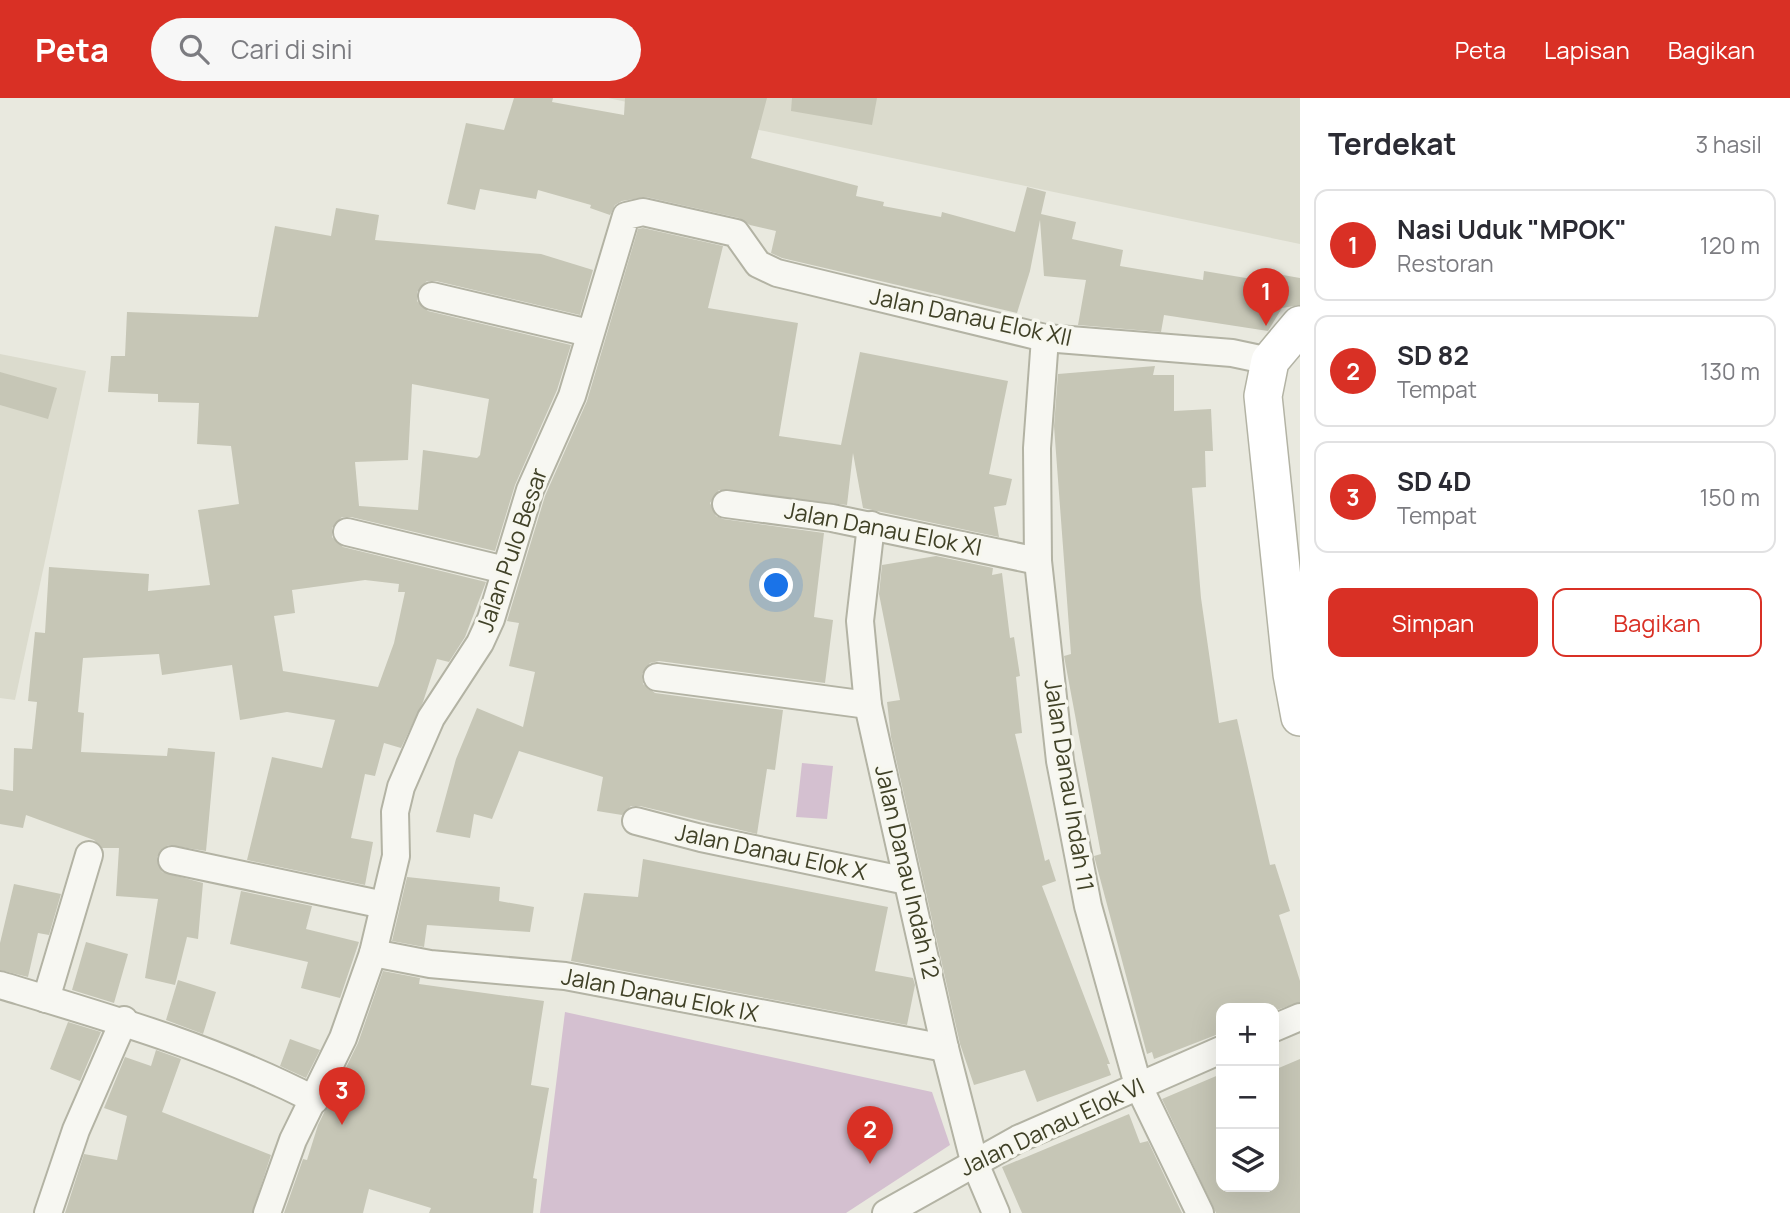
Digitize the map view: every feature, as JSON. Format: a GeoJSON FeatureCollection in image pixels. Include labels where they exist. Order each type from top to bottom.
{"type":"FeatureCollection","features":[{"type":"Feature","properties":{"kind":"street","name":"Jalan Pulo Besar"},"geometry":{"type":"LineString","coordinates":[[267,1213],[293,1140],[315,1100],[343,1038],[373,953],[396,856],[395,812],[401,787],[431,718],[480,643],[530,490],[572,396],[626,216],[636,212],[736,233],[758,264]]}},
{"type":"Feature","properties":{"kind":"street","name":"Jalan Danau Elok XII"},"geometry":{"type":"LineString","coordinates":[[758,264],[777,273],[1045,338],[1232,353],[1270,361]]}},
{"type":"Feature","properties":{"kind":"street"},"geometry":{"type":"LineString","coordinates":[[432,296],[589,333]]}},
{"type":"Feature","properties":{"kind":"street"},"geometry":{"type":"LineString","coordinates":[[1300,325],[1270,361],[1263,396],[1292,674],[1300,717]]}},
{"type":"Feature","properties":{"kind":"street","name":"Jalan Danau Indah 11"},"geometry":{"type":"LineString","coordinates":[[1045,338],[1037,448],[1038,561],[1060,761],[1088,906],[1138,1085],[1200,1213]]}},
{"type":"Feature","properties":{"kind":"street","name":"Jalan Danau Elok XI"},"geometry":{"type":"LineString","coordinates":[[726,504],[871,525],[1038,561]]}},
{"type":"Feature","properties":{"kind":"street","name":"Jalan Danau Indah 12"},"geometry":{"type":"LineString","coordinates":[[871,525],[860,621],[868,705],[945,1048],[974,1161],[996,1213]]}},
{"type":"Feature","properties":{"kind":"street"},"geometry":{"type":"LineString","coordinates":[[347,532],[505,570]]}},
{"type":"Feature","properties":{"kind":"street"},"geometry":{"type":"LineString","coordinates":[[657,677],[868,705]]}},
{"type":"Feature","properties":{"kind":"street","name":"Jalan Danau Elok X"},"geometry":{"type":"LineString","coordinates":[[636,821],[701,838],[907,881]]}},
{"type":"Feature","properties":{"kind":"street"},"geometry":{"type":"LineString","coordinates":[[46,999],[89,855]]}},
{"type":"Feature","properties":{"kind":"street"},"geometry":{"type":"LineString","coordinates":[[172,859],[384,905]]}},
{"type":"Feature","properties":{"kind":"street","name":"Jalan Danau Elok IX"},"geometry":{"type":"LineString","coordinates":[[373,953],[430,964],[565,976],[945,1048]]}},
{"type":"Feature","properties":{"kind":"street"},"geometry":{"type":"LineString","coordinates":[[0,985],[124,1020],[247,1066],[315,1100]]}},
{"type":"Feature","properties":{"kind":"street"},"geometry":{"type":"LineString","coordinates":[[1279,1026],[1300,1017]]}},
{"type":"Feature","properties":{"kind":"street"},"geometry":{"type":"LineString","coordinates":[[48,1213],[76,1130],[124,1020]]}},
{"type":"Feature","properties":{"kind":"street","name":"Jalan Danau Elok VI"},"geometry":{"type":"LineString","coordinates":[[886,1213],[974,1161],[1216,1052]]}},
{"type":"Feature","properties":{"kind":"shaded area"},"geometry":{"type":"Polygon","coordinates":[[[608,98],[1300,98],[1300,244],[608,98]]]}},
{"type":"Feature","properties":{"kind":"shaded area"},"geometry":{"type":"Polygon","coordinates":[[[0,354],[86,371],[15,700],[0,698],[0,354]]]}},
{"type":"Feature","properties":{"kind":"shaded area"},"geometry":{"type":"Polygon","coordinates":[[[802,763],[833,766],[827,819],[796,817],[802,763]]]}},
{"type":"Feature","properties":{"kind":"shaded area"},"geometry":{"type":"Polygon","coordinates":[[[565,1012],[932,1092],[950,1145],[846,1213],[540,1213],[565,1012]]]}},
{"type":"Feature","properties":{"kind":"building"},"geometry":{"type":"Polygon","coordinates":[[[514,98],[553,98],[552,102],[624,115],[625,98],[767,98],[751,158],[858,186],[856,196],[884,202],[883,206],[941,217],[942,212],[1015,232],[1027,187],[1046,192],[1041,214],[1076,222],[1072,239],[1123,250],[1120,266],[1203,280],[1204,271],[1264,281],[1265,272],[1300,278],[1300,305],[1282,308],[1268,331],[1164,315],[1161,332],[1078,325],[1086,280],[1044,276],[1040,220],[1030,271],[1017,313],[782,258],[771,253],[776,231],[750,225],[739,218],[646,197],[622,201],[615,205],[610,215],[590,208],[591,205],[538,190],[536,199],[480,189],[475,210],[447,204],[466,123],[504,130],[514,98]]]}},
{"type":"Feature","properties":{"kind":"building"},"geometry":{"type":"Polygon","coordinates":[[[792,98],[877,98],[872,125],[791,111],[792,98]]]}},
{"type":"Feature","properties":{"kind":"building"},"geometry":{"type":"Polygon","coordinates":[[[336,208],[379,215],[375,240],[541,254],[593,270],[580,315],[436,281],[427,281],[417,292],[417,301],[428,311],[571,345],[557,390],[515,485],[495,551],[351,517],[342,517],[332,528],[332,537],[343,547],[486,582],[465,637],[449,662],[437,659],[423,702],[401,748],[384,743],[375,776],[365,774],[351,838],[373,842],[365,885],[247,860],[272,757],[322,768],[335,720],[287,712],[240,720],[232,665],[162,675],[159,654],[83,658],[78,712],[84,713],[81,752],[167,756],[168,748],[215,752],[206,851],[168,845],[157,857],[162,872],[203,883],[198,939],[187,937],[175,985],[145,978],[158,899],[116,896],[119,848],[102,848],[94,840],[26,815],[23,828],[0,824],[0,789],[13,791],[14,748],[32,749],[37,702],[28,701],[35,632],[45,633],[49,567],[149,574],[148,591],[210,585],[198,510],[239,504],[231,446],[197,444],[199,403],[158,402],[158,394],[108,392],[111,356],[125,356],[127,312],[258,317],[275,226],[331,236],[336,208]],[[412,384],[408,460],[355,462],[359,506],[418,510],[423,450],[477,458],[480,455],[489,399],[412,384]],[[365,580],[292,590],[295,613],[274,616],[283,671],[378,687],[394,643],[405,592],[398,592],[399,584],[365,580]]]}},
{"type":"Feature","properties":{"kind":"building"},"geometry":{"type":"Polygon","coordinates":[[[638,229],[723,246],[708,308],[798,323],[779,436],[841,445],[860,352],[1008,381],[989,474],[1012,479],[1006,505],[994,507],[999,537],[863,508],[853,453],[847,505],[719,490],[710,503],[716,516],[723,519],[824,533],[814,617],[833,620],[825,683],[659,661],[650,663],[642,674],[643,684],[655,693],[783,710],[775,770],[767,769],[757,834],[640,806],[631,806],[622,815],[597,811],[603,777],[519,751],[492,819],[474,814],[470,838],[436,832],[456,759],[477,708],[523,727],[535,672],[509,666],[519,623],[507,621],[545,496],[587,401],[638,229]]]}},
{"type":"Feature","properties":{"kind":"building"},"geometry":{"type":"Polygon","coordinates":[[[1155,366],[1153,375],[1174,375],[1174,411],[1211,409],[1213,451],[1205,451],[1206,487],[1192,488],[1201,598],[1219,723],[1237,719],[1270,865],[1275,864],[1290,911],[1279,915],[1300,981],[1300,1002],[1279,1009],[1279,1003],[1216,1003],[1216,1035],[1154,1059],[1152,1052],[1147,1054],[1094,856],[1101,854],[1064,656],[1071,654],[1054,426],[1058,374],[1155,366]]]}},
{"type":"Feature","properties":{"kind":"building"},"geometry":{"type":"Polygon","coordinates":[[[0,372],[57,388],[48,419],[0,405],[0,372]]]}},
{"type":"Feature","properties":{"kind":"building"},"geometry":{"type":"Polygon","coordinates":[[[936,556],[993,568],[992,575],[1002,573],[1010,638],[1014,637],[1020,676],[1016,677],[1022,733],[1015,734],[1045,861],[1049,859],[1056,881],[1042,886],[1110,1064],[1107,1064],[1111,1075],[1037,1102],[1025,1070],[974,1085],[960,1044],[891,737],[887,702],[900,700],[879,594],[882,565],[936,556]]]}},
{"type":"Feature","properties":{"kind":"building"},"geometry":{"type":"Polygon","coordinates":[[[643,859],[888,907],[875,971],[913,978],[915,985],[907,1025],[571,961],[584,893],[638,897],[643,859]]]}},
{"type":"Feature","properties":{"kind":"building"},"geometry":{"type":"Polygon","coordinates":[[[407,877],[500,887],[499,901],[534,907],[530,932],[427,925],[424,947],[392,941],[407,877]]]}},
{"type":"Feature","properties":{"kind":"building"},"geometry":{"type":"Polygon","coordinates":[[[14,884],[61,894],[49,935],[38,933],[28,977],[0,970],[0,943],[14,884]]]}},
{"type":"Feature","properties":{"kind":"building"},"geometry":{"type":"Polygon","coordinates":[[[241,891],[312,906],[306,929],[359,942],[340,998],[301,988],[308,962],[230,944],[241,891]]]}},
{"type":"Feature","properties":{"kind":"building"},"geometry":{"type":"Polygon","coordinates":[[[86,942],[128,954],[114,1003],[72,990],[86,942]]]}},
{"type":"Feature","properties":{"kind":"building"},"geometry":{"type":"Polygon","coordinates":[[[383,971],[420,978],[419,984],[544,1001],[531,1085],[549,1088],[533,1178],[537,1179],[533,1213],[429,1213],[431,1208],[369,1189],[363,1213],[284,1213],[303,1159],[307,1160],[318,1125],[358,1043],[383,971]]]}},
{"type":"Feature","properties":{"kind":"building"},"geometry":{"type":"Polygon","coordinates":[[[178,980],[216,992],[203,1034],[166,1020],[178,980]]]}},
{"type":"Feature","properties":{"kind":"building"},"geometry":{"type":"Polygon","coordinates":[[[68,1022],[101,1032],[80,1081],[50,1069],[68,1022]]]}},
{"type":"Feature","properties":{"kind":"building"},"geometry":{"type":"Polygon","coordinates":[[[290,1039],[320,1050],[306,1078],[280,1066],[290,1039]]]}},
{"type":"Feature","properties":{"kind":"building"},"geometry":{"type":"Polygon","coordinates":[[[156,1050],[181,1059],[162,1112],[271,1155],[252,1213],[65,1213],[84,1154],[117,1160],[127,1116],[104,1108],[125,1057],[151,1066],[156,1050]]]}},
{"type":"Feature","properties":{"kind":"building"},"geometry":{"type":"Polygon","coordinates":[[[1300,1059],[1300,1213],[1216,1213],[1162,1099],[1216,1076],[1216,1192],[1279,1192],[1279,1068],[1300,1059]]]}},
{"type":"Feature","properties":{"kind":"building"},"geometry":{"type":"Polygon","coordinates":[[[1129,1114],[1140,1143],[1148,1141],[1182,1213],[1022,1213],[1002,1167],[1129,1114]]]}},
{"type":"Feature","properties":{"kind":"place","name":"Nasi Uduk \"MPOK\""},"geometry":{"type":"Point","coordinates":[1266,326]}},
{"type":"Feature","properties":{"kind":"place","name":"SD 4D"},"geometry":{"type":"Point","coordinates":[342,1125]}},
{"type":"Feature","properties":{"kind":"place","name":"SD 82"},"geometry":{"type":"Point","coordinates":[870,1164]}}]}
